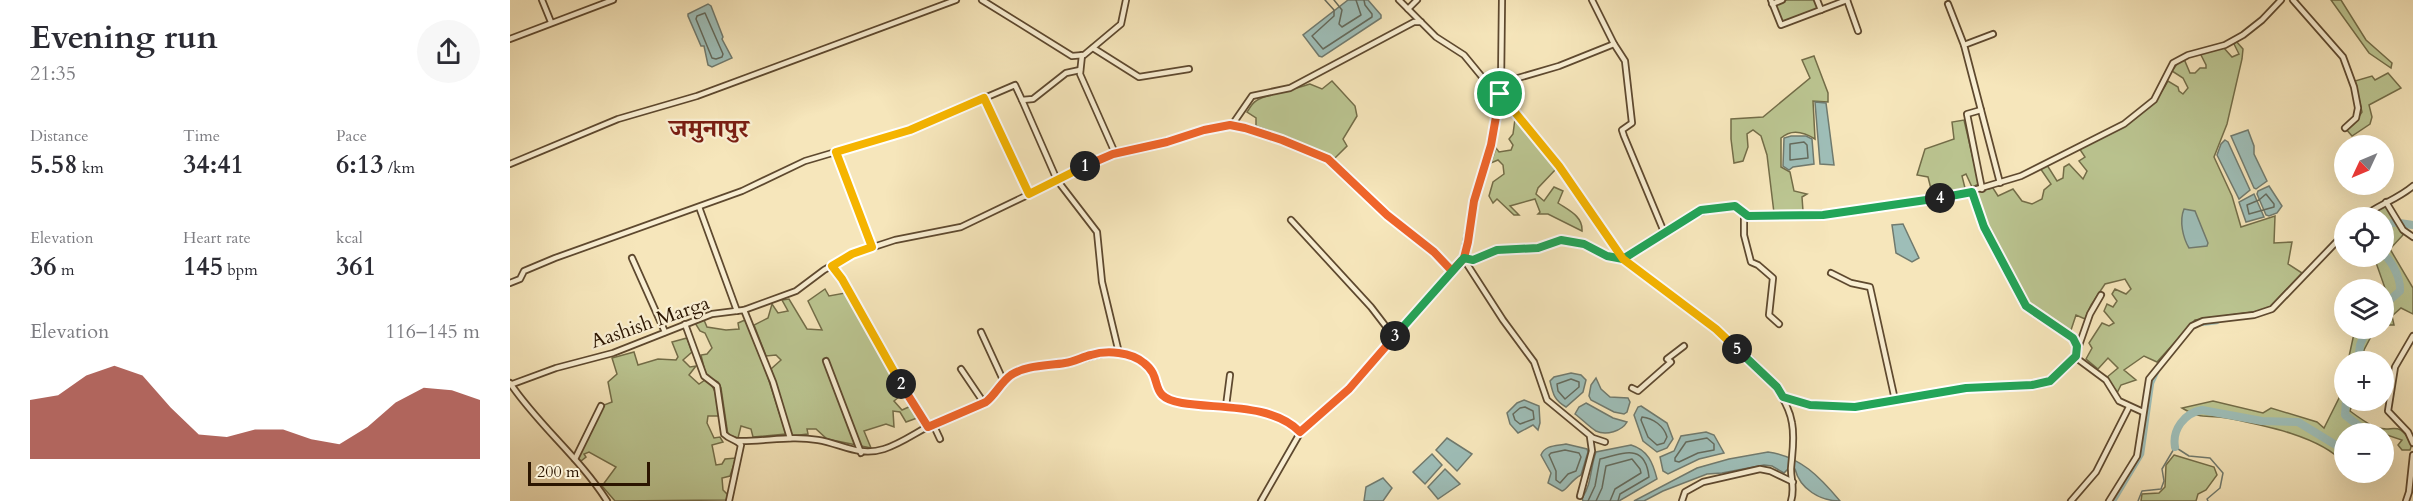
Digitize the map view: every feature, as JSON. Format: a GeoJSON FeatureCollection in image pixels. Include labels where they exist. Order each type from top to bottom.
{"type":"FeatureCollection","features":[{"type":"Feature","properties":{"kind":"street"},"geometry":{"type":"LineString","coordinates":[[542,0],[550,22]]}},
{"type":"Feature","properties":{"kind":"street"},"geometry":{"type":"LineString","coordinates":[[510,39],[612,0]]}},
{"type":"Feature","properties":{"kind":"street"},"geometry":{"type":"LineString","coordinates":[[510,164],[571,141],[618,119],[697,96],[956,0]]}},
{"type":"Feature","properties":{"kind":"street"},"geometry":{"type":"LineString","coordinates":[[982,0],[1072,56],[1082,55],[1093,48],[1121,24],[1126,0]]}},
{"type":"Feature","properties":{"kind":"street"},"geometry":{"type":"LineString","coordinates":[[1399,0],[1436,37],[1464,55],[1492,89],[1500,94],[1559,166],[1623,259],[1716,329],[1777,387],[1792,422],[1794,457],[1791,470],[1794,490],[1791,501]]}},
{"type":"Feature","properties":{"kind":"street"},"geometry":{"type":"LineString","coordinates":[[1408,9],[1417,0]]}},
{"type":"Feature","properties":{"kind":"street"},"geometry":{"type":"LineString","coordinates":[[1261,501],[1300,432],[1349,389],[1464,258],[1474,201],[1491,145],[1500,94],[1502,0]]}},
{"type":"Feature","properties":{"kind":"street"},"geometry":{"type":"LineString","coordinates":[[1592,0],[1625,61],[1632,123],[1622,130],[1664,232]]}},
{"type":"Feature","properties":{"kind":"street"},"geometry":{"type":"LineString","coordinates":[[1782,0],[1772,2],[1781,26],[1847,0],[1858,31]]}},
{"type":"Feature","properties":{"kind":"street"},"geometry":{"type":"LineString","coordinates":[[1817,0],[1821,10]]}},
{"type":"Feature","properties":{"kind":"street"},"geometry":{"type":"LineString","coordinates":[[1464,258],[1473,260],[1497,250],[1538,248],[1561,240],[1584,244],[1607,256],[1623,259],[1701,210],[1720,206],[1735,206],[1748,216],[1847,213],[1982,189],[2021,176],[2124,124],[2154,100],[2173,63],[2188,55],[2225,45],[2262,20],[2281,0]]}},
{"type":"Feature","properties":{"kind":"street"},"geometry":{"type":"LineString","coordinates":[[2293,0],[2343,57],[2354,87],[2358,108],[2356,118],[2345,128]]}},
{"type":"Feature","properties":{"kind":"street"},"geometry":{"type":"LineString","coordinates":[[1948,4],[1964,45],[2000,183]]}},
{"type":"Feature","properties":{"kind":"street"},"geometry":{"type":"LineString","coordinates":[[1420,22],[1414,22],[1290,88],[1252,96],[1232,125],[1282,140],[1328,159],[1387,215],[1434,252],[1452,271]]}},
{"type":"Feature","properties":{"kind":"street"},"geometry":{"type":"LineString","coordinates":[[1964,45],[1993,34]]}},
{"type":"Feature","properties":{"kind":"street"},"geometry":{"type":"LineString","coordinates":[[1501,83],[1559,66],[1614,44]]}},
{"type":"Feature","properties":{"kind":"street"},"geometry":{"type":"LineString","coordinates":[[1093,48],[1139,77],[1189,69]]}},
{"type":"Feature","properties":{"kind":"street"},"geometry":{"type":"LineString","coordinates":[[1082,55],[1080,74],[1115,153]]}},
{"type":"Feature","properties":{"kind":"street"},"geometry":{"type":"LineString","coordinates":[[1022,100],[1033,99],[1066,73],[1080,70]]}},
{"type":"Feature","properties":{"kind":"street"},"geometry":{"type":"LineString","coordinates":[[510,283],[520,279],[524,271],[555,258],[742,191],[805,161],[910,130],[1015,86],[1057,180],[1097,232],[1102,282],[1119,353]]}},
{"type":"Feature","properties":{"kind":"street"},"geometry":{"type":"LineString","coordinates":[[984,98],[1029,194]]}},
{"type":"Feature","properties":{"kind":"street"},"geometry":{"type":"LineString","coordinates":[[1981,110],[1967,114],[1982,189]]}},
{"type":"Feature","properties":{"kind":"street","name":"Aashish Marga"},"geometry":{"type":"LineString","coordinates":[[510,384],[556,368],[612,353],[712,314],[744,310],[796,291],[852,254],[872,247],[961,227],[1115,153],[1232,125]]}},
{"type":"Feature","properties":{"kind":"street"},"geometry":{"type":"LineString","coordinates":[[836,152],[872,247]]}},
{"type":"Feature","properties":{"kind":"street"},"geometry":{"type":"LineString","coordinates":[[2378,207],[2413,186]]}},
{"type":"Feature","properties":{"kind":"street"},"geometry":{"type":"LineString","coordinates":[[1972,192],[1984,227],[2026,306],[2073,338],[2077,346]]}},
{"type":"Feature","properties":{"kind":"street"},"geometry":{"type":"LineString","coordinates":[[2386,202],[2401,226],[2413,237]]}},
{"type":"Feature","properties":{"kind":"street"},"geometry":{"type":"LineString","coordinates":[[699,207],[737,310]]}},
{"type":"Feature","properties":{"kind":"street"},"geometry":{"type":"LineString","coordinates":[[1748,216],[1744,218],[1744,235],[1751,262],[1773,278],[1769,315],[1779,324]]}},
{"type":"Feature","properties":{"kind":"street"},"geometry":{"type":"LineString","coordinates":[[1291,220],[1371,307],[1394,337]]}},
{"type":"Feature","properties":{"kind":"street"},"geometry":{"type":"LineString","coordinates":[[2109,501],[2137,456],[2150,379],[2192,326],[2203,321],[2266,313],[2334,244]]}},
{"type":"Feature","properties":{"kind":"street"},"geometry":{"type":"LineString","coordinates":[[632,258],[665,332]]}},
{"type":"Feature","properties":{"kind":"street"},"geometry":{"type":"LineString","coordinates":[[1464,258],[1503,320],[1534,362],[1547,400],[1589,435],[1605,442]]}},
{"type":"Feature","properties":{"kind":"street"},"geometry":{"type":"LineString","coordinates":[[832,266],[842,279],[896,376],[940,440]]}},
{"type":"Feature","properties":{"kind":"street"},"geometry":{"type":"LineString","coordinates":[[1831,273],[1851,283],[1870,287],[1895,400]]}},
{"type":"Feature","properties":{"kind":"street"},"geometry":{"type":"LineString","coordinates":[[1783,397],[1810,405],[1855,407],[1966,388],[2032,385],[2050,381],[2075,357],[2077,346],[2095,303],[2101,295]]}},
{"type":"Feature","properties":{"kind":"street"},"geometry":{"type":"LineString","coordinates":[[744,310],[773,382],[790,438]]}},
{"type":"Feature","properties":{"kind":"street"},"geometry":{"type":"LineString","coordinates":[[685,324],[704,376],[717,386],[724,434],[737,441],[790,438],[819,440],[861,453],[884,449],[930,425],[984,403],[994,396],[1010,376],[1026,369],[1065,363],[1093,354],[1119,353],[1142,361],[1151,369],[1159,393],[1168,399],[1181,403],[1247,409],[1276,418],[1300,432]]}},
{"type":"Feature","properties":{"kind":"street"},"geometry":{"type":"LineString","coordinates":[[981,332],[1004,382]]}},
{"type":"Feature","properties":{"kind":"street"},"geometry":{"type":"LineString","coordinates":[[2413,336],[2395,367],[2388,411],[2408,432],[2413,443]]}},
{"type":"Feature","properties":{"kind":"street"},"geometry":{"type":"LineString","coordinates":[[1632,388],[1638,391],[1644,387],[1671,362],[1667,359],[1684,346]]}},
{"type":"Feature","properties":{"kind":"street"},"geometry":{"type":"LineString","coordinates":[[2075,357],[2106,380],[2119,401],[2143,412]]}},
{"type":"Feature","properties":{"kind":"street"},"geometry":{"type":"LineString","coordinates":[[826,361],[861,453]]}},
{"type":"Feature","properties":{"kind":"street"},"geometry":{"type":"LineString","coordinates":[[961,369],[984,403]]}},
{"type":"Feature","properties":{"kind":"street"},"geometry":{"type":"LineString","coordinates":[[1226,406],[1230,375]]}},
{"type":"Feature","properties":{"kind":"street"},"geometry":{"type":"LineString","coordinates":[[510,384],[596,483],[607,501]]}},
{"type":"Feature","properties":{"kind":"street"},"geometry":{"type":"LineString","coordinates":[[575,459],[601,406]]}},
{"type":"Feature","properties":{"kind":"street"},"geometry":{"type":"LineString","coordinates":[[2071,501],[2096,472],[2129,407]]}},
{"type":"Feature","properties":{"kind":"street"},"geometry":{"type":"LineString","coordinates":[[1580,496],[1592,451],[1589,435]]}},
{"type":"Feature","properties":{"kind":"street"},"geometry":{"type":"LineString","coordinates":[[729,501],[741,446],[737,441]]}},
{"type":"Feature","properties":{"kind":"street"},"geometry":{"type":"LineString","coordinates":[[2406,501],[2413,455]]}},
{"type":"Feature","properties":{"kind":"street"},"geometry":{"type":"LineString","coordinates":[[1682,501],[1685,492],[1694,485],[1760,470],[1770,471],[1793,482]]}},
{"type":"Feature","properties":{"kind":"green space"},"geometry":{"type":"Polygon","coordinates":[[[1787,0],[1815,0],[1819,9],[1781,23],[1774,4],[1787,0]]]}},
{"type":"Feature","properties":{"kind":"green space"},"geometry":{"type":"Polygon","coordinates":[[[2331,0],[2341,0],[2366,40],[2392,63],[2391,68],[2369,53],[2331,0]]]}},
{"type":"Feature","properties":{"kind":"green space"},"geometry":{"type":"Polygon","coordinates":[[[2236,41],[2243,49],[2242,59],[2227,124],[2214,157],[2232,196],[2241,227],[2275,216],[2274,243],[2292,242],[2288,264],[2302,273],[2267,310],[2195,320],[2157,362],[2144,356],[2124,370],[2136,380],[2121,385],[2117,393],[2106,378],[2118,368],[2108,358],[2098,369],[2086,359],[2092,348],[2089,343],[2102,323],[2109,326],[2114,323],[2104,311],[2107,304],[2113,307],[2117,301],[2112,294],[2115,289],[2126,294],[2131,289],[2125,279],[2105,284],[2085,319],[2076,315],[2070,333],[2037,313],[2025,299],[1977,206],[1975,192],[1993,188],[1998,196],[2013,189],[2022,201],[2032,204],[2042,199],[2044,190],[2051,184],[2040,168],[2047,165],[2057,181],[2063,178],[2064,167],[2069,164],[2083,179],[2087,171],[2079,161],[2085,157],[2079,148],[2118,129],[2141,114],[2168,81],[2178,87],[2183,94],[2188,88],[2183,78],[2172,71],[2184,59],[2190,73],[2195,73],[2200,68],[2206,68],[2200,53],[2224,48],[2232,57],[2239,54],[2233,42],[2236,41]]]}},
{"type":"Feature","properties":{"kind":"green space"},"geometry":{"type":"Polygon","coordinates":[[[1814,56],[1828,93],[1828,102],[1813,101],[1815,139],[1798,132],[1789,133],[1781,138],[1781,167],[1790,172],[1794,191],[1807,194],[1802,197],[1803,211],[1774,213],[1767,155],[1761,136],[1753,130],[1747,134],[1748,147],[1743,161],[1734,163],[1731,119],[1763,117],[1810,78],[1802,60],[1814,56]]]}},
{"type":"Feature","properties":{"kind":"green space"},"geometry":{"type":"Polygon","coordinates":[[[2388,73],[2401,88],[2369,105],[2372,117],[2370,124],[2351,135],[2346,129],[2362,112],[2355,81],[2372,76],[2375,80],[2388,73]]]}},
{"type":"Feature","properties":{"kind":"green space"},"geometry":{"type":"Polygon","coordinates":[[[1332,81],[1355,106],[1357,116],[1343,139],[1347,146],[1335,158],[1256,126],[1256,118],[1247,112],[1252,104],[1266,96],[1310,84],[1322,89],[1332,81]]]}},
{"type":"Feature","properties":{"kind":"green space"},"geometry":{"type":"Polygon","coordinates":[[[1515,119],[1518,119],[1556,169],[1538,188],[1536,194],[1544,201],[1554,187],[1563,191],[1558,203],[1577,217],[1582,231],[1548,214],[1538,214],[1540,212],[1535,199],[1510,206],[1519,215],[1514,215],[1497,199],[1493,203],[1489,196],[1493,182],[1504,174],[1503,165],[1498,160],[1491,163],[1496,148],[1499,152],[1511,150],[1513,145],[1509,139],[1513,134],[1515,119]]]}},
{"type":"Feature","properties":{"kind":"green space"},"geometry":{"type":"Polygon","coordinates":[[[1964,120],[1979,184],[1972,187],[1966,174],[1962,176],[1965,188],[1936,195],[1932,193],[1928,177],[1917,175],[1925,149],[1954,139],[1952,122],[1964,120]]]}},
{"type":"Feature","properties":{"kind":"green space"},"geometry":{"type":"Polygon","coordinates":[[[2394,219],[2403,235],[2394,245],[2394,219]]]}},
{"type":"Feature","properties":{"kind":"green space"},"geometry":{"type":"Polygon","coordinates":[[[2394,256],[2413,288],[2413,314],[2401,308],[2394,314],[2394,279],[2382,279],[2378,267],[2394,267],[2394,256]]]}},
{"type":"Feature","properties":{"kind":"green space"},"geometry":{"type":"Polygon","coordinates":[[[825,289],[829,296],[845,293],[905,392],[894,401],[902,410],[911,406],[917,418],[906,422],[900,412],[893,411],[894,427],[886,424],[864,431],[871,448],[827,439],[816,429],[807,429],[808,434],[791,436],[771,369],[781,360],[776,355],[766,356],[754,325],[768,318],[772,304],[778,313],[788,311],[782,300],[789,299],[807,329],[822,330],[808,301],[825,289]]]}},
{"type":"Feature","properties":{"kind":"green space"},"geometry":{"type":"Polygon","coordinates":[[[704,320],[707,327],[726,330],[739,329],[738,323],[745,320],[756,340],[786,434],[753,437],[751,429],[741,426],[738,438],[728,435],[721,388],[718,382],[706,376],[701,355],[707,354],[712,348],[705,333],[700,331],[695,323],[704,320]]]}},
{"type":"Feature","properties":{"kind":"green space"},"geometry":{"type":"Polygon","coordinates":[[[687,338],[692,352],[683,360],[690,367],[696,366],[689,375],[699,384],[705,380],[716,395],[719,416],[708,416],[707,423],[714,438],[720,437],[723,442],[712,445],[716,465],[722,464],[725,459],[736,458],[730,476],[722,478],[723,490],[728,495],[726,500],[615,501],[602,486],[616,467],[589,452],[584,454],[586,457],[581,461],[576,456],[604,405],[612,402],[608,382],[617,374],[612,358],[634,352],[638,365],[658,359],[676,360],[678,357],[672,342],[687,338]]]}},
{"type":"Feature","properties":{"kind":"green space"},"geometry":{"type":"Polygon","coordinates":[[[2353,339],[2370,339],[2364,351],[2350,351],[2353,339]]]}},
{"type":"Feature","properties":{"kind":"green space"},"geometry":{"type":"Polygon","coordinates":[[[2213,401],[2263,413],[2271,408],[2317,422],[2324,428],[2334,408],[2334,411],[2350,411],[2367,423],[2334,423],[2334,454],[2290,433],[2227,418],[2200,416],[2182,408],[2213,401]]]}},
{"type":"Feature","properties":{"kind":"green space"},"geometry":{"type":"Polygon","coordinates":[[[2394,428],[2403,431],[2407,436],[2412,444],[2410,450],[2402,450],[2398,445],[2402,440],[2394,437],[2394,428]]]}},
{"type":"Feature","properties":{"kind":"green space"},"geometry":{"type":"Polygon","coordinates":[[[2174,455],[2214,467],[2217,475],[2206,490],[2198,494],[2196,501],[2141,501],[2142,494],[2159,493],[2165,487],[2166,465],[2174,455]]]}},
{"type":"Feature","properties":{"kind":"water"},"geometry":{"type":"Polygon","coordinates":[[[1348,0],[1368,0],[1381,18],[1322,57],[1319,56],[1303,35],[1348,0]]]}},
{"type":"Feature","properties":{"kind":"water"},"geometry":{"type":"Polygon","coordinates":[[[708,4],[711,6],[722,39],[732,58],[712,67],[708,65],[704,46],[701,46],[688,16],[708,4]]]}},
{"type":"Feature","properties":{"kind":"water"},"geometry":{"type":"Polygon","coordinates":[[[1815,102],[1826,103],[1834,165],[1820,164],[1815,102]]]}},
{"type":"Feature","properties":{"kind":"water"},"geometry":{"type":"Polygon","coordinates":[[[2248,130],[2254,146],[2254,154],[2267,181],[2256,189],[2231,136],[2248,130]]]}},
{"type":"Feature","properties":{"kind":"water"},"geometry":{"type":"Polygon","coordinates":[[[1806,136],[1812,139],[1814,164],[1793,167],[1789,170],[1783,166],[1784,138],[1806,136]]]}},
{"type":"Feature","properties":{"kind":"water"},"geometry":{"type":"Polygon","coordinates":[[[2225,140],[2250,190],[2239,199],[2217,155],[2225,140]]]}},
{"type":"Feature","properties":{"kind":"water"},"geometry":{"type":"Polygon","coordinates":[[[2269,186],[2282,206],[2277,213],[2269,216],[2266,215],[2257,194],[2258,191],[2269,186]]]}},
{"type":"Feature","properties":{"kind":"water"},"geometry":{"type":"Polygon","coordinates":[[[2254,194],[2264,217],[2246,222],[2239,202],[2254,194]]]}},
{"type":"Feature","properties":{"kind":"water"},"geometry":{"type":"Polygon","coordinates":[[[2184,209],[2195,211],[2208,243],[2207,246],[2189,248],[2182,229],[2184,209]]]}},
{"type":"Feature","properties":{"kind":"water"},"geometry":{"type":"Polygon","coordinates":[[[1903,224],[1919,258],[1912,262],[1896,253],[1892,225],[1903,224]]]}},
{"type":"Feature","properties":{"kind":"water"},"geometry":{"type":"Polygon","coordinates":[[[1571,373],[1581,375],[1586,380],[1583,392],[1566,407],[1555,396],[1550,381],[1554,377],[1571,373]]]}},
{"type":"Feature","properties":{"kind":"water"},"geometry":{"type":"Polygon","coordinates":[[[1596,378],[1601,389],[1610,397],[1628,398],[1630,402],[1627,412],[1624,414],[1614,412],[1591,400],[1589,396],[1591,385],[1596,378]]]}},
{"type":"Feature","properties":{"kind":"water"},"geometry":{"type":"Polygon","coordinates":[[[1524,400],[1539,406],[1540,423],[1538,430],[1533,425],[1518,433],[1510,424],[1507,413],[1517,403],[1524,400]]]}},
{"type":"Feature","properties":{"kind":"water"},"geometry":{"type":"Polygon","coordinates":[[[1586,403],[1613,418],[1627,422],[1613,432],[1596,431],[1575,414],[1579,407],[1586,403]]]}},
{"type":"Feature","properties":{"kind":"water"},"geometry":{"type":"Polygon","coordinates":[[[1641,406],[1667,423],[1673,439],[1667,448],[1657,452],[1643,441],[1634,415],[1641,406]]]}},
{"type":"Feature","properties":{"kind":"water"},"geometry":{"type":"Polygon","coordinates":[[[1706,432],[1714,435],[1724,453],[1699,459],[1668,474],[1663,471],[1660,457],[1674,451],[1681,436],[1706,432]]]}},
{"type":"Feature","properties":{"kind":"water"},"geometry":{"type":"Polygon","coordinates":[[[1447,438],[1472,454],[1457,471],[1436,450],[1447,438]]]}},
{"type":"Feature","properties":{"kind":"water"},"geometry":{"type":"Polygon","coordinates":[[[1566,444],[1587,449],[1588,452],[1581,475],[1562,491],[1548,483],[1551,473],[1541,455],[1548,448],[1566,444]]]}},
{"type":"Feature","properties":{"kind":"water"},"geometry":{"type":"Polygon","coordinates":[[[1631,445],[1646,454],[1657,479],[1619,501],[1583,501],[1596,452],[1631,445]]]}},
{"type":"Feature","properties":{"kind":"water"},"geometry":{"type":"Polygon","coordinates":[[[1768,452],[1800,463],[1825,484],[1840,501],[1825,499],[1806,488],[1795,469],[1790,467],[1784,473],[1772,466],[1764,465],[1707,474],[1644,501],[1634,501],[1697,468],[1768,452]]]}},
{"type":"Feature","properties":{"kind":"water"},"geometry":{"type":"Polygon","coordinates":[[[1432,454],[1442,465],[1425,484],[1413,472],[1432,454]]]}},
{"type":"Feature","properties":{"kind":"water"},"geometry":{"type":"Polygon","coordinates":[[[1445,469],[1460,484],[1438,499],[1428,487],[1445,469]]]}},
{"type":"Feature","properties":{"kind":"water"},"geometry":{"type":"Polygon","coordinates":[[[1383,478],[1392,488],[1383,501],[1364,501],[1366,487],[1383,478]]]}},
{"type":"Feature","properties":{"kind":"waterway"},"geometry":{"type":"LineString","coordinates":[[2394,223],[2413,225]]}},
{"type":"Feature","properties":{"kind":"waterway"},"geometry":{"type":"LineString","coordinates":[[2393,267],[2399,281],[2400,291],[2394,296]]}},
{"type":"Feature","properties":{"kind":"waterway"},"geometry":{"type":"LineString","coordinates":[[2200,324],[2217,322]]}},
{"type":"Feature","properties":{"kind":"waterway"},"geometry":{"type":"LineString","coordinates":[[2359,351],[2362,339]]}},
{"type":"Feature","properties":{"kind":"waterway"},"geometry":{"type":"LineString","coordinates":[[2114,501],[2142,454],[2152,383],[2157,372]]}},
{"type":"Feature","properties":{"kind":"waterway"},"geometry":{"type":"LineString","coordinates":[[2175,447],[2175,434],[2181,423],[2190,415],[2202,410],[2262,421],[2298,422],[2334,444]]}},
{"type":"Feature","properties":{"kind":"waterway"},"geometry":{"type":"LineString","coordinates":[[2345,411],[2345,415],[2355,423]]}},
{"type":"Feature","properties":{"kind":"waterway"},"geometry":{"type":"LineString","coordinates":[[2138,501],[2142,491],[2161,489],[2164,481],[2162,469],[2175,447],[2189,456],[2210,458],[2223,473],[2220,488],[2207,499],[2208,501]]}},
{"type":"Feature","properties":{"kind":"district","name":"जमुनापुर"},"geometry":{"type":"Point","coordinates":[709,128]}},
{"type":"Feature","properties":{"kind":"route"},"geometry":{"type":"LineString","coordinates":[[1500,94],[1491,145],[1474,201],[1464,258],[1452,271],[1434,252],[1387,215],[1328,159],[1282,140],[1230,125],[1113,154],[1029,194],[984,98],[910,130],[836,152],[872,247],[852,254],[832,266],[842,279],[870,332],[928,427],[986,402],[994,396],[1010,376],[1026,369],[1065,363],[1093,354],[1119,353],[1142,361],[1151,369],[1159,393],[1168,399],[1181,403],[1247,409],[1276,418],[1300,432],[1349,389],[1464,258],[1473,260],[1497,250],[1538,248],[1561,240],[1570,240],[1584,244],[1607,256],[1623,259],[1701,210],[1720,206],[1735,206],[1748,216],[1823,215],[1972,192],[1984,227],[2026,306],[2073,338],[2077,346],[2076,356],[2059,375],[2050,381],[2032,385],[1981,386],[1855,407],[1810,405],[1783,397],[1777,387],[1716,329],[1623,259],[1559,166],[1500,94]]}}]}
